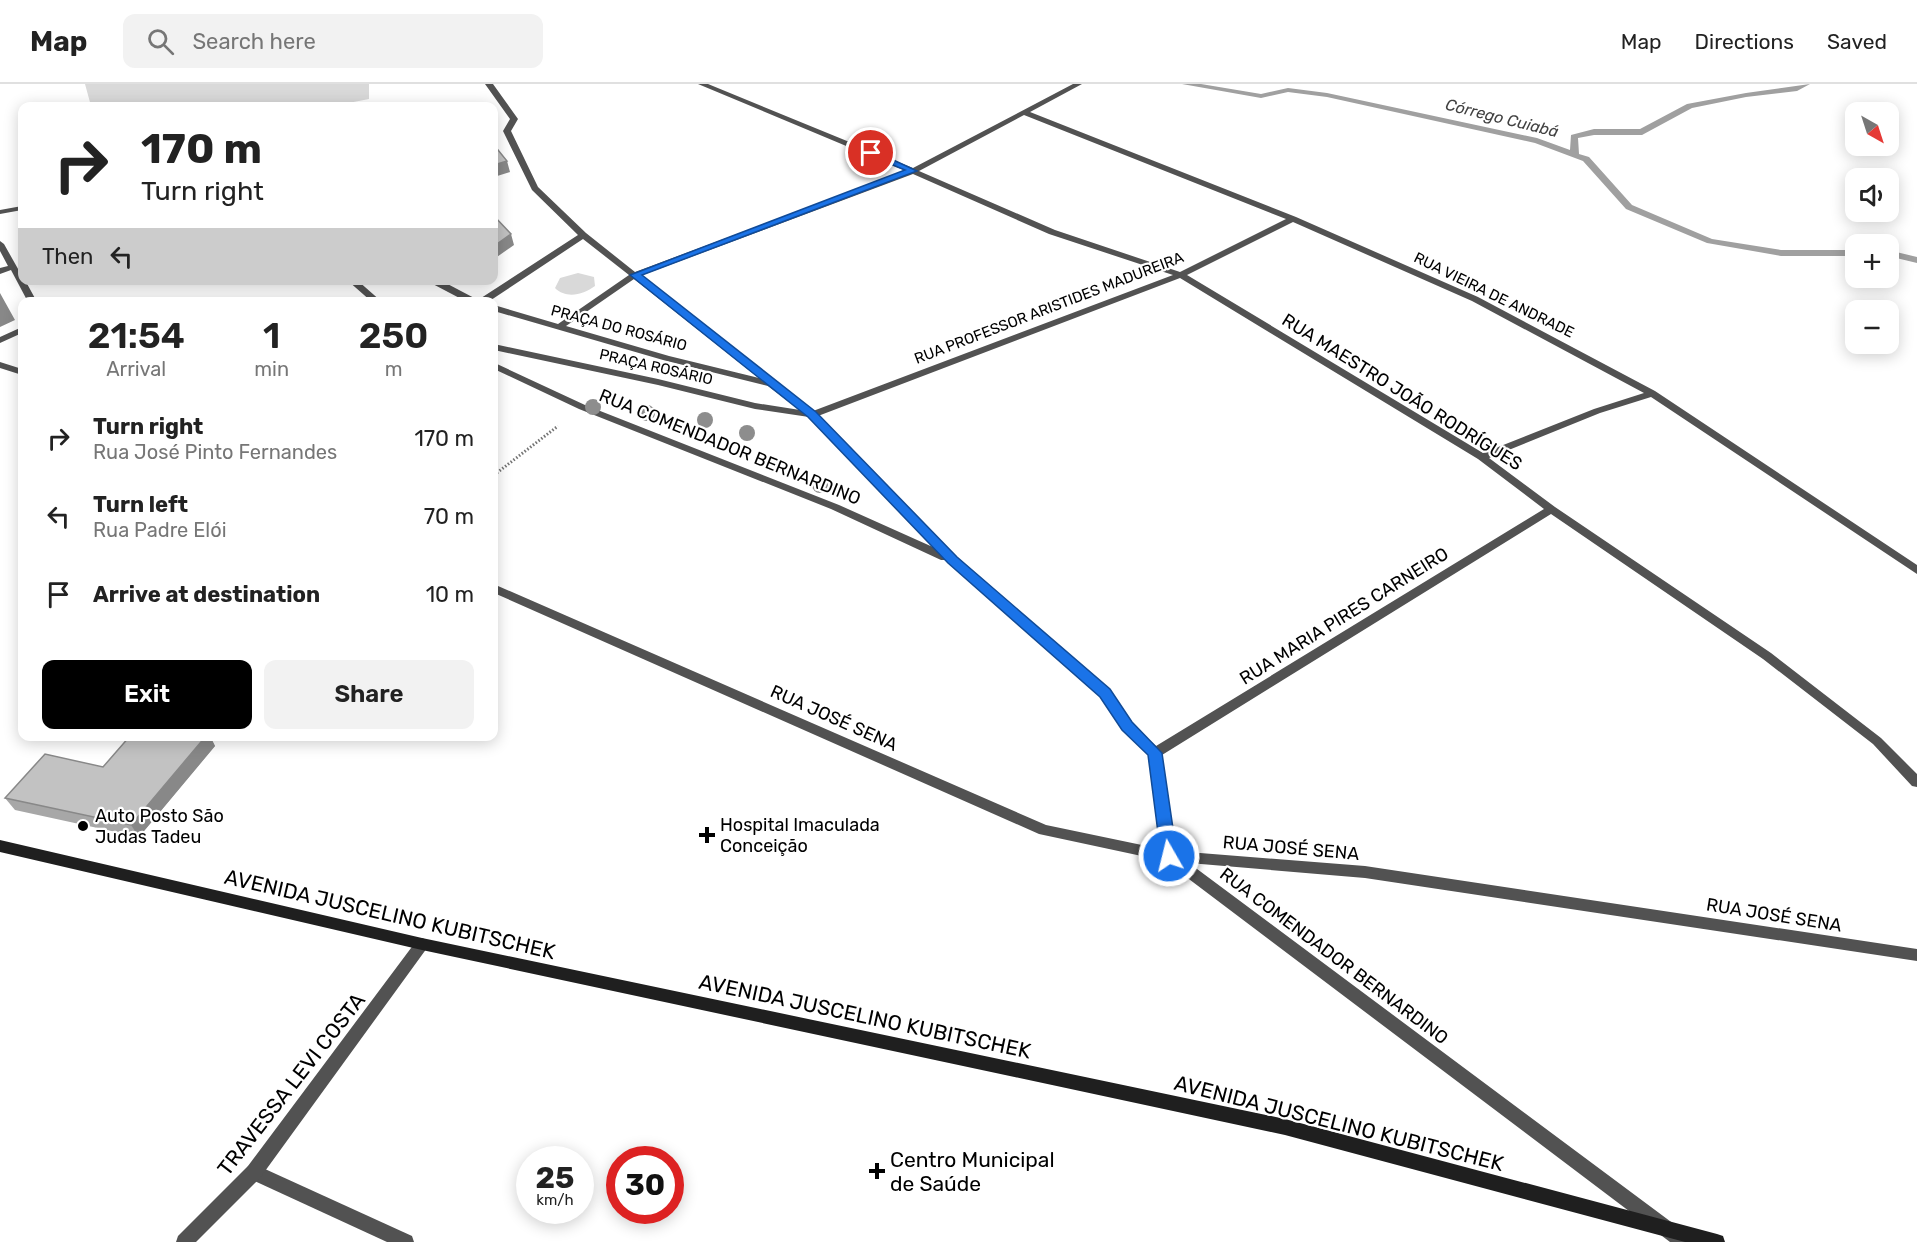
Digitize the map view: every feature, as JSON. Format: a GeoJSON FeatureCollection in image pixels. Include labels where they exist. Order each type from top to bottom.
{"type":"FeatureCollection","features":[{"type":"Feature","properties":{"kind":"main road","name":"AVENIDA JUSCELINO KUBITSCHEK"},"geometry":{"type":"LineString","coordinates":[[0,846],[422,944],[1285,1127],[1717,1242]]}},
{"type":"Feature","properties":{"kind":"street","name":"RUA COMENDADOR BERNARDINO"},"geometry":{"type":"LineString","coordinates":[[489,84],[514,119],[504,131],[535,188],[583,235],[812,415],[953,560],[1105,693],[1127,726],[1155,753]]}},
{"type":"Feature","properties":{"kind":"street","name":"RUA MAESTRO JOÃO RODRÍGUES"},"geometry":{"type":"LineString","coordinates":[[702,84],[1052,231],[1181,275],[1482,457],[1551,509],[1767,656],[1877,741],[1917,782]]}},
{"type":"Feature","properties":{"kind":"street"},"geometry":{"type":"LineString","coordinates":[[559,327],[635,275],[913,171],[1078,84]]}},
{"type":"Feature","properties":{"kind":"street","name":"RUA VIEIRA DE ANDRADE"},"geometry":{"type":"LineString","coordinates":[[1023,112],[1293,219],[1475,299],[1652,393],[1917,570]]}},
{"type":"Feature","properties":{"kind":"street"},"geometry":{"type":"LineString","coordinates":[[0,212],[18,209]]}},
{"type":"Feature","properties":{"kind":"street","name":"RUA PROFESSOR ARISTIDES MADUREIRA"},"geometry":{"type":"LineString","coordinates":[[812,415],[1181,275],[1293,219]]}},
{"type":"Feature","properties":{"kind":"street"},"geometry":{"type":"LineString","coordinates":[[489,297],[583,235]]}},
{"type":"Feature","properties":{"kind":"street"},"geometry":{"type":"LineString","coordinates":[[0,244],[18,276]]}},
{"type":"Feature","properties":{"kind":"street"},"geometry":{"type":"LineString","coordinates":[[0,271],[13,267]]}},
{"type":"Feature","properties":{"kind":"street"},"geometry":{"type":"LineString","coordinates":[[357,285],[372,297]]}},
{"type":"Feature","properties":{"kind":"street"},"geometry":{"type":"LineString","coordinates":[[442,285],[465,297]]}},
{"type":"Feature","properties":{"kind":"street","name":"PRAÇA DO ROSÁRIO"},"geometry":{"type":"LineString","coordinates":[[498,309],[772,384]]}},
{"type":"Feature","properties":{"kind":"street"},"geometry":{"type":"LineString","coordinates":[[0,340],[18,332]]}},
{"type":"Feature","properties":{"kind":"street","name":"PRAÇA ROSÁRIO"},"geometry":{"type":"LineString","coordinates":[[498,348],[658,382],[755,406],[812,415]]}},
{"type":"Feature","properties":{"kind":"street"},"geometry":{"type":"LineString","coordinates":[[0,365],[18,371]]}},
{"type":"Feature","properties":{"kind":"street","name":"RUA COMENDADOR BERNARDINO"},"geometry":{"type":"LineString","coordinates":[[498,368],[582,407],[835,507],[953,560]]}},
{"type":"Feature","properties":{"kind":"street"},"geometry":{"type":"LineString","coordinates":[[1482,457],[1589,414],[1652,393]]}},
{"type":"Feature","properties":{"kind":"street","name":"RUA MARIA PIRES CARNEIRO"},"geometry":{"type":"LineString","coordinates":[[1155,753],[1551,509]]}},
{"type":"Feature","properties":{"kind":"street","name":"RUA JOSÉ SENA"},"geometry":{"type":"LineString","coordinates":[[498,591],[1044,830],[1169,856],[1365,872],[1917,955]]}},
{"type":"Feature","properties":{"kind":"street"},"geometry":{"type":"LineString","coordinates":[[1155,753],[1169,856]]}},
{"type":"Feature","properties":{"kind":"street","name":"RUA COMENDADOR BERNARDINO"},"geometry":{"type":"LineString","coordinates":[[1169,856],[1670,1229],[1684,1242]]}},
{"type":"Feature","properties":{"kind":"street","name":"TRAVESSA LEVI COSTA"},"geometry":{"type":"LineString","coordinates":[[184,1242],[254,1172],[422,944]]}},
{"type":"Feature","properties":{"kind":"street"},"geometry":{"type":"LineString","coordinates":[[254,1172],[406,1242]]}},
{"type":"Feature","properties":{"kind":"path"},"geometry":{"type":"LineString","coordinates":[[498,472],[582,407]]}},
{"type":"Feature","properties":{"kind":"shaded area"},"geometry":{"type":"Polygon","coordinates":[[[85,84],[369,84],[369,99],[354,102],[90,102],[85,84]]]}},
{"type":"Feature","properties":{"kind":"shaded area"},"geometry":{"type":"Polygon","coordinates":[[[578,273],[594,277],[595,286],[585,292],[569,295],[555,288],[560,278],[578,273]]]}},
{"type":"Feature","properties":{"kind":"building"},"geometry":{"type":"Polygon","coordinates":[[[498,150],[507,161],[498,164],[498,150]]]}},
{"type":"Feature","properties":{"kind":"building"},"geometry":{"type":"Polygon","coordinates":[[[498,220],[511,234],[498,243],[498,220]]]}},
{"type":"Feature","properties":{"kind":"building"},"geometry":{"type":"Polygon","coordinates":[[[126,741],[202,741],[131,825],[5,798],[45,754],[103,767],[126,741]]]}},
{"type":"Feature","properties":{"kind":"waterway","name":"Córrego Cuiabá"},"geometry":{"type":"LineString","coordinates":[[1186,84],[1261,96],[1288,90],[1327,95],[1537,141],[1575,155]]}},
{"type":"Feature","properties":{"kind":"waterway"},"geometry":{"type":"LineString","coordinates":[[1575,155],[1574,137],[1594,132],[1642,132],[1690,106],[1746,95],[1797,89],[1806,84]]}},
{"type":"Feature","properties":{"kind":"waterway","name":"Córrego Cuiabá"},"geometry":{"type":"LineString","coordinates":[[1575,155],[1586,159],[1629,207],[1710,241],[1781,253],[1845,253]]}},
{"type":"Feature","properties":{"kind":"waterway","name":"Córrego Cuiabá"},"geometry":{"type":"LineString","coordinates":[[1899,256],[1917,260]]}},
{"type":"Feature","properties":{"kind":"place","name":"Auto Posto São Judas Tadeu"},"geometry":{"type":"Point","coordinates":[83,826]}},
{"type":"Feature","properties":{"kind":"place","name":"Hospital Imaculada Conceição"},"geometry":{"type":"Point","coordinates":[707,835]}},
{"type":"Feature","properties":{"kind":"place","name":"Centro Municipal de Saúde"},"geometry":{"type":"Point","coordinates":[877,1171]}},
{"type":"Feature","properties":{"kind":"route"},"geometry":{"type":"LineString","coordinates":[[871,153],[913,171],[635,275],[812,415],[953,560],[1105,693],[1127,726],[1155,753],[1169,856]]}}]}
